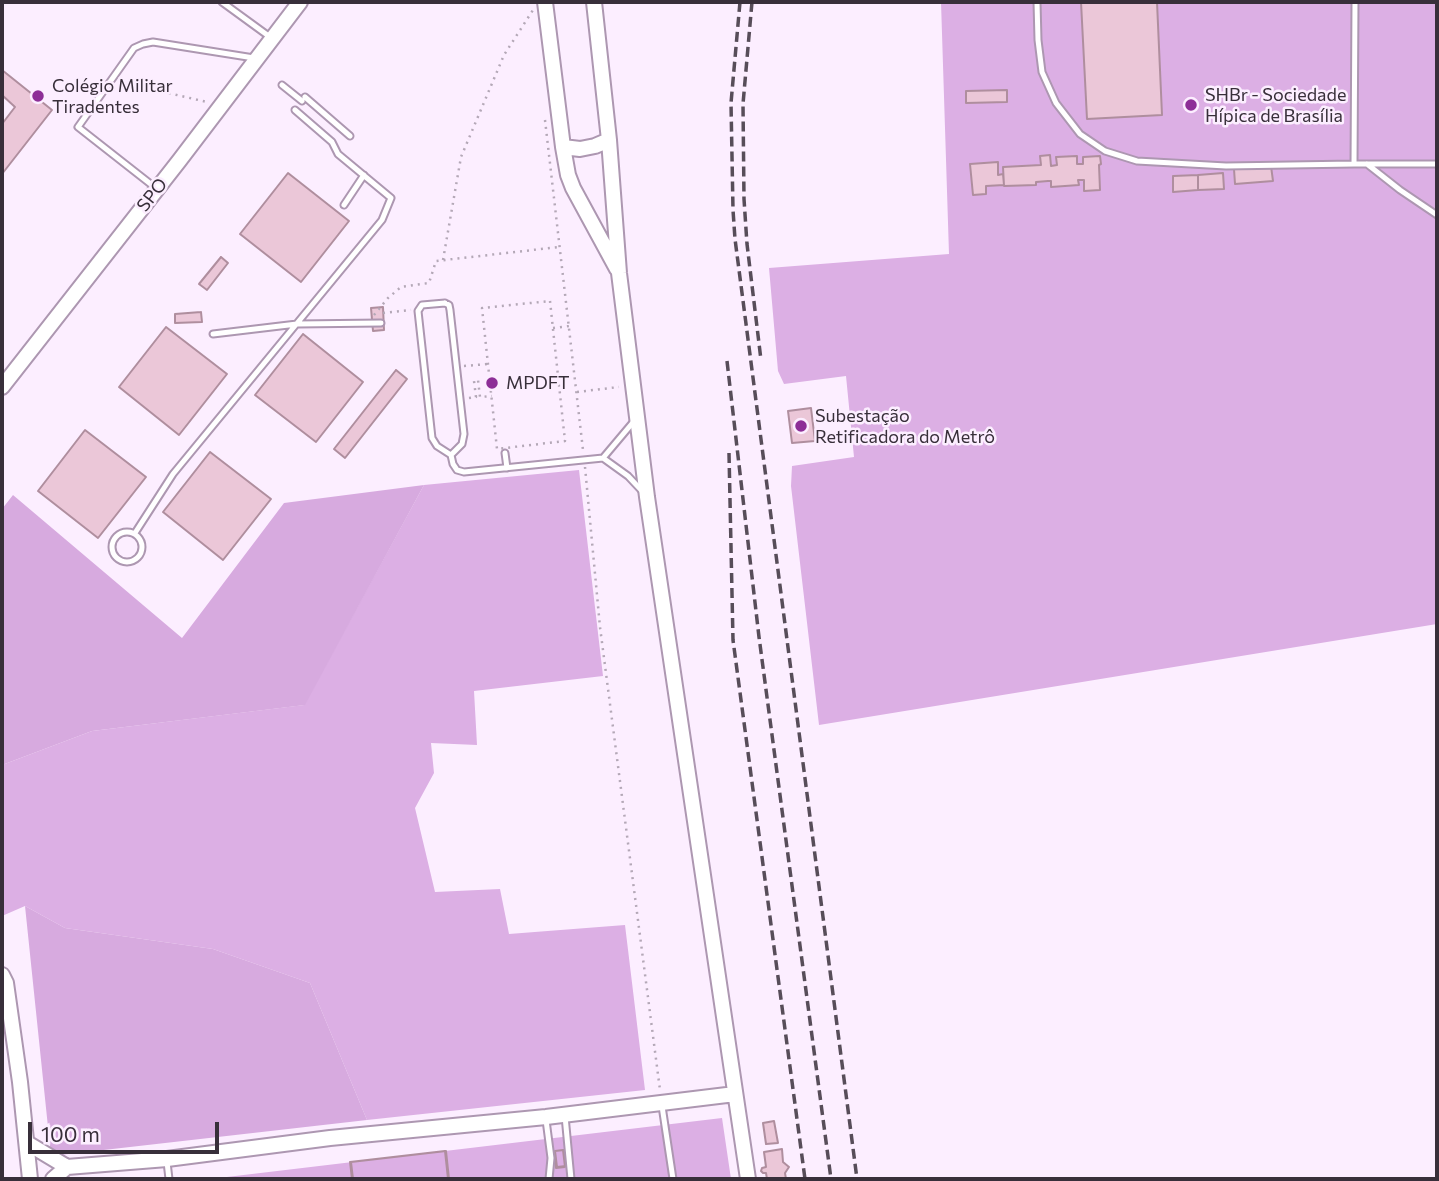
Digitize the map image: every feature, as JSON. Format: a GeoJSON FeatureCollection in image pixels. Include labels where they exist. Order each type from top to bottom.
{"type":"FeatureCollection","features":[{"type":"Feature","properties":{"kind":"street","name":"SPO"},"geometry":{"type":"LineString","coordinates":[[2,387],[300,2]]}},
{"type":"Feature","properties":{"kind":"street"},"geometry":{"type":"LineString","coordinates":[[594,2],[609,140],[619,273],[647,497],[748,1179]]}},
{"type":"Feature","properties":{"kind":"street"},"geometry":{"type":"LineString","coordinates":[[539,6],[568,175],[619,273]]}},
{"type":"Feature","properties":{"kind":"street"},"geometry":{"type":"LineString","coordinates":[[563,147],[580,149],[609,140]]}},
{"type":"Feature","properties":{"kind":"street"},"geometry":{"type":"LineString","coordinates":[[2,975],[6,983],[30,1179]]}},
{"type":"Feature","properties":{"kind":"street"},"geometry":{"type":"LineString","coordinates":[[27,1143],[67,1167],[167,1159],[330,1138],[545,1117],[735,1094]]}},
{"type":"Feature","properties":{"kind":"street"},"geometry":{"type":"LineString","coordinates":[[54,1179],[67,1167]]}},
{"type":"Feature","properties":{"kind":"lane"},"geometry":{"type":"LineString","coordinates":[[222,2],[271,38]]}},
{"type":"Feature","properties":{"kind":"lane"},"geometry":{"type":"LineString","coordinates":[[1037,2],[1041,72],[1056,103],[1080,134],[1105,151],[1137,161],[1226,166],[1437,164]]}},
{"type":"Feature","properties":{"kind":"lane"},"geometry":{"type":"LineString","coordinates":[[1354,2],[1354,164]]}},
{"type":"Feature","properties":{"kind":"lane"},"geometry":{"type":"LineString","coordinates":[[157,189],[78,127],[134,48],[153,42],[256,59]]}},
{"type":"Feature","properties":{"kind":"lane"},"geometry":{"type":"LineString","coordinates":[[282,85],[350,136]]}},
{"type":"Feature","properties":{"kind":"lane"},"geometry":{"type":"LineString","coordinates":[[135,533],[173,474],[382,220],[391,198],[338,154],[332,142],[295,110]]}},
{"type":"Feature","properties":{"kind":"lane"},"geometry":{"type":"LineString","coordinates":[[1367,164],[1437,215]]}},
{"type":"Feature","properties":{"kind":"lane"},"geometry":{"type":"LineString","coordinates":[[344,205],[363,175]]}},
{"type":"Feature","properties":{"kind":"lane"},"geometry":{"type":"LineString","coordinates":[[451,455],[462,444],[464,434],[450,310],[445,303],[422,305],[418,311],[432,438],[437,446],[451,455],[457,470],[464,472],[603,458],[628,476],[647,497]]}},
{"type":"Feature","properties":{"kind":"lane"},"geometry":{"type":"LineString","coordinates":[[213,334],[297,324],[381,323]]}},
{"type":"Feature","properties":{"kind":"lane"},"geometry":{"type":"LineString","coordinates":[[603,458],[637,417]]}},
{"type":"Feature","properties":{"kind":"lane"},"geometry":{"type":"LineString","coordinates":[[505,453],[507,468]]}},
{"type":"Feature","properties":{"kind":"lane"},"geometry":{"type":"LineString","coordinates":[[124,532],[135,533],[142,541],[142,551],[137,559],[127,563],[116,559],[111,548],[115,538],[124,532]]}},
{"type":"Feature","properties":{"kind":"lane"},"geometry":{"type":"LineString","coordinates":[[662,1102],[673,1179]]}},
{"type":"Feature","properties":{"kind":"lane"},"geometry":{"type":"LineString","coordinates":[[565,1114],[571,1179]]}},
{"type":"Feature","properties":{"kind":"lane"},"geometry":{"type":"LineString","coordinates":[[545,1117],[551,1158],[549,1179]]}},
{"type":"Feature","properties":{"kind":"lane"},"geometry":{"type":"LineString","coordinates":[[167,1159],[169,1179]]}},
{"type":"Feature","properties":{"kind":"path"},"geometry":{"type":"LineString","coordinates":[[532,2],[539,6]]}},
{"type":"Feature","properties":{"kind":"path"},"geometry":{"type":"LineString","coordinates":[[534,23],[539,6]]}},
{"type":"Feature","properties":{"kind":"path"},"geometry":{"type":"LineString","coordinates":[[443,260],[461,157],[504,55],[539,6]]}},
{"type":"Feature","properties":{"kind":"path"},"geometry":{"type":"LineString","coordinates":[[111,80],[221,105]]}},
{"type":"Feature","properties":{"kind":"path"},"geometry":{"type":"LineString","coordinates":[[544,116],[565,279],[600,627],[662,1102]]}},
{"type":"Feature","properties":{"kind":"path"},"geometry":{"type":"LineString","coordinates":[[418,311],[374,315],[401,287],[429,284],[436,261],[559,247]]}},
{"type":"Feature","properties":{"kind":"path"},"geometry":{"type":"LineString","coordinates":[[550,300],[553,328],[565,441],[498,449],[482,308],[550,300]]}},
{"type":"Feature","properties":{"kind":"path"},"geometry":{"type":"LineString","coordinates":[[553,328],[570,326]]}},
{"type":"Feature","properties":{"kind":"path"},"geometry":{"type":"LineString","coordinates":[[468,366],[488,364]]}},
{"type":"Feature","properties":{"kind":"path"},"geometry":{"type":"LineString","coordinates":[[461,398],[476,397],[474,381],[478,380],[480,397],[492,396]]}},
{"type":"Feature","properties":{"kind":"path"},"geometry":{"type":"LineString","coordinates":[[577,392],[633,385]]}},
{"type":"Feature","properties":{"kind":"shaded area"},"geometry":{"type":"Polygon","coordinates":[[[941,2],[1437,2],[1437,624],[819,725],[791,486],[792,466],[854,457],[846,376],[784,384],[778,371],[769,268],[949,254],[941,2]]]}},
{"type":"Feature","properties":{"kind":"shaded area"},"geometry":{"type":"Polygon","coordinates":[[[579,470],[603,676],[474,691],[477,745],[431,743],[434,773],[415,808],[435,892],[500,889],[509,934],[625,925],[645,1090],[367,1120],[310,983],[213,949],[65,928],[25,906],[2,916],[2,765],[92,731],[304,705],[424,485],[579,470]]]}},
{"type":"Feature","properties":{"kind":"shaded area"},"geometry":{"type":"Polygon","coordinates":[[[424,485],[305,705],[92,731],[2,765],[2,509],[13,495],[182,638],[284,503],[424,485]]]}},
{"type":"Feature","properties":{"kind":"shaded area"},"geometry":{"type":"Polygon","coordinates":[[[25,906],[65,928],[213,949],[310,983],[367,1120],[51,1156],[25,906]]]}},
{"type":"Feature","properties":{"kind":"shaded area"},"geometry":{"type":"Polygon","coordinates":[[[722,1118],[731,1179],[210,1179],[722,1118]]]}},
{"type":"Feature","properties":{"kind":"building"},"geometry":{"type":"Polygon","coordinates":[[[1081,2],[1157,2],[1162,115],[1087,119],[1081,2]]]}},
{"type":"Feature","properties":{"kind":"building"},"geometry":{"type":"Polygon","coordinates":[[[2,70],[52,110],[2,174],[2,124],[15,107],[2,95],[2,70]]]}},
{"type":"Feature","properties":{"kind":"building"},"geometry":{"type":"Polygon","coordinates":[[[1007,90],[1007,102],[966,103],[966,91],[1007,90]]]}},
{"type":"Feature","properties":{"kind":"building"},"geometry":{"type":"Polygon","coordinates":[[[1050,155],[1051,166],[1057,165],[1056,157],[1077,156],[1077,164],[1083,164],[1083,157],[1100,156],[1100,190],[1084,191],[1084,180],[1078,180],[1079,185],[1051,187],[1051,181],[1048,181],[1036,182],[1036,185],[1004,186],[1003,167],[1041,165],[1040,156],[1050,155]]]}},
{"type":"Feature","properties":{"kind":"building"},"geometry":{"type":"Polygon","coordinates":[[[998,162],[998,175],[1003,174],[1004,185],[986,186],[986,194],[973,195],[970,164],[998,162]]]}},
{"type":"Feature","properties":{"kind":"building"},"geometry":{"type":"Polygon","coordinates":[[[1271,166],[1273,181],[1235,184],[1234,169],[1271,166]]]}},
{"type":"Feature","properties":{"kind":"building"},"geometry":{"type":"Polygon","coordinates":[[[288,173],[349,221],[301,282],[240,234],[288,173]]]}},
{"type":"Feature","properties":{"kind":"building"},"geometry":{"type":"Polygon","coordinates":[[[1223,173],[1224,189],[1198,190],[1198,175],[1223,173]]]}},
{"type":"Feature","properties":{"kind":"building"},"geometry":{"type":"Polygon","coordinates":[[[1198,175],[1198,190],[1173,192],[1173,176],[1198,175]]]}},
{"type":"Feature","properties":{"kind":"building"},"geometry":{"type":"Polygon","coordinates":[[[221,257],[228,263],[207,290],[199,284],[221,257]]]}},
{"type":"Feature","properties":{"kind":"building"},"geometry":{"type":"Polygon","coordinates":[[[383,307],[384,330],[373,331],[371,308],[383,307]]]}},
{"type":"Feature","properties":{"kind":"building"},"geometry":{"type":"Polygon","coordinates":[[[201,312],[202,322],[175,323],[175,314],[201,312]]]}},
{"type":"Feature","properties":{"kind":"building"},"geometry":{"type":"Polygon","coordinates":[[[166,327],[227,374],[179,435],[119,387],[166,327]]]}},
{"type":"Feature","properties":{"kind":"building"},"geometry":{"type":"Polygon","coordinates":[[[303,334],[363,382],[316,442],[255,395],[303,334]]]}},
{"type":"Feature","properties":{"kind":"building"},"geometry":{"type":"Polygon","coordinates":[[[396,370],[407,379],[345,458],[334,449],[396,370]]]}},
{"type":"Feature","properties":{"kind":"building","name":"Subestação Retificadora do Metrô"},"geometry":{"type":"Polygon","coordinates":[[[811,408],[815,441],[792,443],[788,411],[811,408]]]}},
{"type":"Feature","properties":{"kind":"building"},"geometry":{"type":"Polygon","coordinates":[[[85,430],[146,477],[98,538],[38,491],[85,430]]]}},
{"type":"Feature","properties":{"kind":"building"},"geometry":{"type":"Polygon","coordinates":[[[210,452],[271,499],[223,560],[163,512],[210,452]]]}},
{"type":"Feature","properties":{"kind":"building"},"geometry":{"type":"Polygon","coordinates":[[[774,1121],[778,1143],[766,1144],[763,1123],[774,1121]]]}},
{"type":"Feature","properties":{"kind":"building"},"geometry":{"type":"Polygon","coordinates":[[[782,1149],[783,1162],[789,1167],[785,1173],[786,1179],[767,1179],[766,1173],[761,1171],[766,1167],[764,1152],[782,1149]]]}},
{"type":"Feature","properties":{"kind":"building"},"geometry":{"type":"Polygon","coordinates":[[[563,1150],[565,1167],[556,1168],[555,1151],[563,1150]]]}},
{"type":"Feature","properties":{"kind":"building"},"geometry":{"type":"Polygon","coordinates":[[[564,1150],[566,1166],[557,1167],[555,1151],[564,1150]]]}},
{"type":"Feature","properties":{"kind":"building"},"geometry":{"type":"Polygon","coordinates":[[[445,1151],[448,1179],[352,1179],[350,1162],[445,1151]]]}},
{"type":"Feature","properties":{"kind":"building"},"geometry":{"type":"Polygon","coordinates":[[[446,1151],[449,1179],[353,1179],[351,1162],[446,1151]]]}},
{"type":"Feature","properties":{"kind":"railway"},"geometry":{"type":"LineString","coordinates":[[740,2],[731,103],[735,239],[857,1179]]}},
{"type":"Feature","properties":{"kind":"railway"},"geometry":{"type":"LineString","coordinates":[[752,2],[743,104],[744,199],[761,360]]}},
{"type":"Feature","properties":{"kind":"railway"},"geometry":{"type":"LineString","coordinates":[[727,361],[759,637],[831,1179]]}},
{"type":"Feature","properties":{"kind":"railway"},"geometry":{"type":"LineString","coordinates":[[729,453],[733,640],[805,1179]]}},
{"type":"Feature","properties":{"kind":"place","name":"Colégio Militar Tiradentes"},"geometry":{"type":"Point","coordinates":[38,96]}},
{"type":"Feature","properties":{"kind":"place","name":"SHBr - Sociedade Hípica de Brasília"},"geometry":{"type":"Point","coordinates":[1191,105]}},
{"type":"Feature","properties":{"kind":"place","name":"MPDFT"},"geometry":{"type":"Point","coordinates":[492,383]}},
{"type":"Feature","properties":{"kind":"place","name":"Subestação Retificadora do Metrô"},"geometry":{"type":"Point","coordinates":[801,426]}}]}
